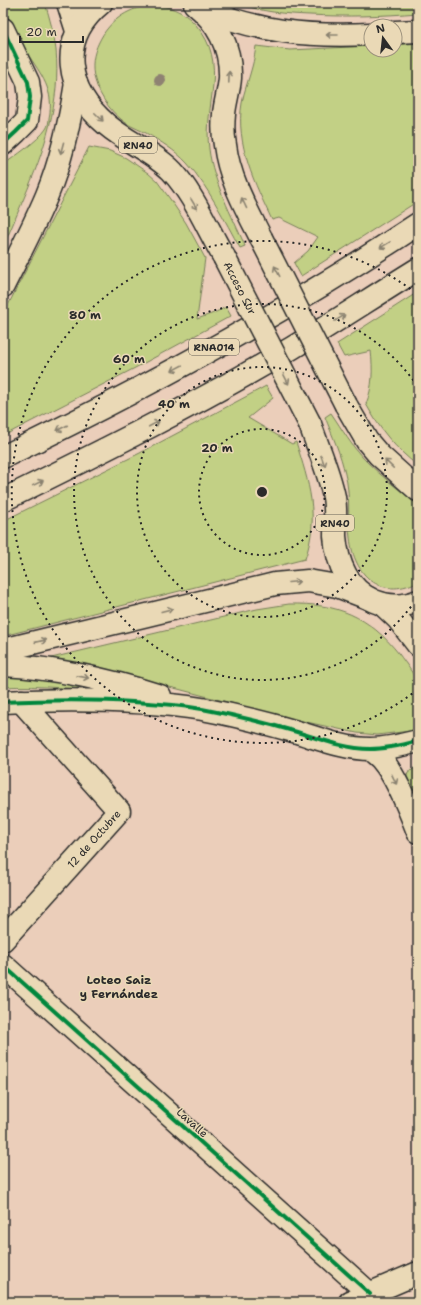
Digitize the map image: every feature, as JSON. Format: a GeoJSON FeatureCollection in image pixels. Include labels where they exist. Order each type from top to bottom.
{"type":"FeatureCollection","features":[{"type":"Feature","properties":{"kind":"main road"},"geometry":{"type":"LineString","coordinates":[[68,3],[77,31]]}},
{"type":"Feature","properties":{"kind":"main road","name":"Acceso Sur"},"geometry":{"type":"LineString","coordinates":[[101,3],[83,20],[72,44],[72,70],[76,83],[87,103],[97,115],[108,125],[160,160],[172,171],[194,203],[224,257],[310,424],[328,475],[334,498],[338,555],[343,570],[357,591],[375,601],[398,619],[418,645]]}},
{"type":"Feature","properties":{"kind":"main road"},"geometry":{"type":"LineString","coordinates":[[197,5],[226,19],[254,26],[318,35],[363,34]]}},
{"type":"Feature","properties":{"kind":"main road"},"geometry":{"type":"LineString","coordinates":[[197,5],[213,22],[227,47],[230,62],[230,79],[223,129],[225,146],[236,184],[261,238],[346,405],[367,441],[379,455],[418,490]]}},
{"type":"Feature","properties":{"kind":"main road"},"geometry":{"type":"LineString","coordinates":[[3,30],[28,82],[30,97],[27,121],[3,144]]}},
{"type":"Feature","properties":{"kind":"main road"},"geometry":{"type":"LineString","coordinates":[[403,32],[418,31]]}},
{"type":"Feature","properties":{"kind":"main road"},"geometry":{"type":"LineString","coordinates":[[3,286],[47,195],[66,136],[76,83]]}},
{"type":"Feature","properties":{"kind":"main road","name":"RNA014"},"geometry":{"type":"LineString","coordinates":[[3,457],[118,399],[237,334],[309,292],[418,224]]}},
{"type":"Feature","properties":{"kind":"main road"},"geometry":{"type":"LineString","coordinates":[[3,500],[216,391],[292,348],[418,269]]}},
{"type":"Feature","properties":{"kind":"main road"},"geometry":{"type":"LineString","coordinates":[[3,650],[275,584],[308,581],[338,586],[375,601],[397,606],[412,604],[418,601]]}},
{"type":"Feature","properties":{"kind":"main road"},"geometry":{"type":"LineString","coordinates":[[3,665],[47,670],[132,687],[202,709]]}},
{"type":"Feature","properties":{"kind":"main road"},"geometry":{"type":"LineString","coordinates":[[12,701],[56,700],[136,702],[202,709],[236,716],[351,747],[370,749],[418,741]]}},
{"type":"Feature","properties":{"kind":"main road","name":"12 de Octubre"},"geometry":{"type":"LineString","coordinates":[[3,940],[119,811],[12,701]]}},
{"type":"Feature","properties":{"kind":"main road"},"geometry":{"type":"LineString","coordinates":[[370,749],[382,760],[390,772],[418,832]]}},
{"type":"Feature","properties":{"kind":"main road","name":"Lavalle"},"geometry":{"type":"LineString","coordinates":[[3,965],[370,1294]]}},
{"type":"Feature","properties":{"kind":"main road"},"geometry":{"type":"LineString","coordinates":[[350,1302],[418,1273]]}},
{"type":"Feature","properties":{"kind":"green space"},"geometry":{"type":"Polygon","coordinates":[[[3,3],[45,3],[54,38],[57,69],[53,107],[44,144],[31,180],[3,246],[3,165],[38,138],[46,129],[49,121],[50,99],[46,83],[17,35],[3,3]]]}},
{"type":"Feature","properties":{"kind":"green space"},"geometry":{"type":"Polygon","coordinates":[[[237,3],[418,3],[418,13],[364,16],[301,15],[264,10],[237,3]]]}},
{"type":"Feature","properties":{"kind":"green space"},"geometry":{"type":"Polygon","coordinates":[[[148,5],[168,7],[186,16],[196,25],[206,40],[212,54],[213,85],[208,132],[209,149],[214,174],[245,246],[240,248],[209,193],[195,172],[168,146],[123,121],[108,106],[97,87],[93,70],[93,61],[97,47],[103,35],[113,22],[125,13],[148,5]]]}},
{"type":"Feature","properties":{"kind":"green space"},"geometry":{"type":"Polygon","coordinates":[[[418,43],[418,201],[301,276],[294,263],[308,251],[318,237],[279,218],[272,220],[253,178],[241,134],[242,103],[253,64],[256,46],[290,50],[363,46],[363,58],[403,58],[403,44],[418,43]]]}},
{"type":"Feature","properties":{"kind":"green space"},"geometry":{"type":"Polygon","coordinates":[[[89,147],[110,151],[126,158],[157,181],[186,223],[205,258],[197,319],[226,307],[231,316],[135,368],[3,436],[3,315],[89,147]]]}},
{"type":"Feature","properties":{"kind":"green space"},"geometry":{"type":"Polygon","coordinates":[[[418,292],[418,466],[389,438],[366,404],[372,378],[371,351],[344,357],[337,344],[418,292]]]}},
{"type":"Feature","properties":{"kind":"green space"},"geometry":{"type":"Polygon","coordinates":[[[266,386],[273,398],[248,418],[292,444],[296,442],[309,486],[311,500],[312,528],[305,559],[3,636],[3,521],[140,453],[266,386]]]}},
{"type":"Feature","properties":{"kind":"green space"},"geometry":{"type":"Polygon","coordinates":[[[331,413],[361,456],[418,505],[417,582],[404,587],[391,588],[381,586],[371,581],[363,573],[357,563],[350,538],[347,482],[339,452],[325,417],[331,413]]]}},
{"type":"Feature","properties":{"kind":"green space"},"geometry":{"type":"Polygon","coordinates":[[[289,604],[322,606],[351,614],[364,621],[388,641],[410,669],[418,685],[418,730],[377,735],[357,733],[288,718],[178,689],[47,659],[257,609],[289,604]]]}},
{"type":"Feature","properties":{"kind":"green space"},"geometry":{"type":"Polygon","coordinates":[[[3,674],[117,693],[46,687],[3,687],[3,674]]]}},
{"type":"Feature","properties":{"kind":"green space"},"geometry":{"type":"Polygon","coordinates":[[[418,767],[418,802],[407,776],[408,773],[418,767]]]}},
{"type":"Feature","properties":{"kind":"cycle path"},"geometry":{"type":"LineString","coordinates":[[3,29],[28,82],[30,97],[27,121],[3,144]]}},
{"type":"Feature","properties":{"kind":"cycle path"},"geometry":{"type":"LineString","coordinates":[[3,702],[53,700],[103,701],[153,703],[202,709],[361,749],[388,748],[418,741]]}},
{"type":"Feature","properties":{"kind":"cycle path"},"geometry":{"type":"LineString","coordinates":[[3,965],[370,1294]]}},
{"type":"Feature","properties":{"kind":"district","name":"Loteo Saiz y Fernández"},"geometry":{"type":"Point","coordinates":[119,987]}}]}
